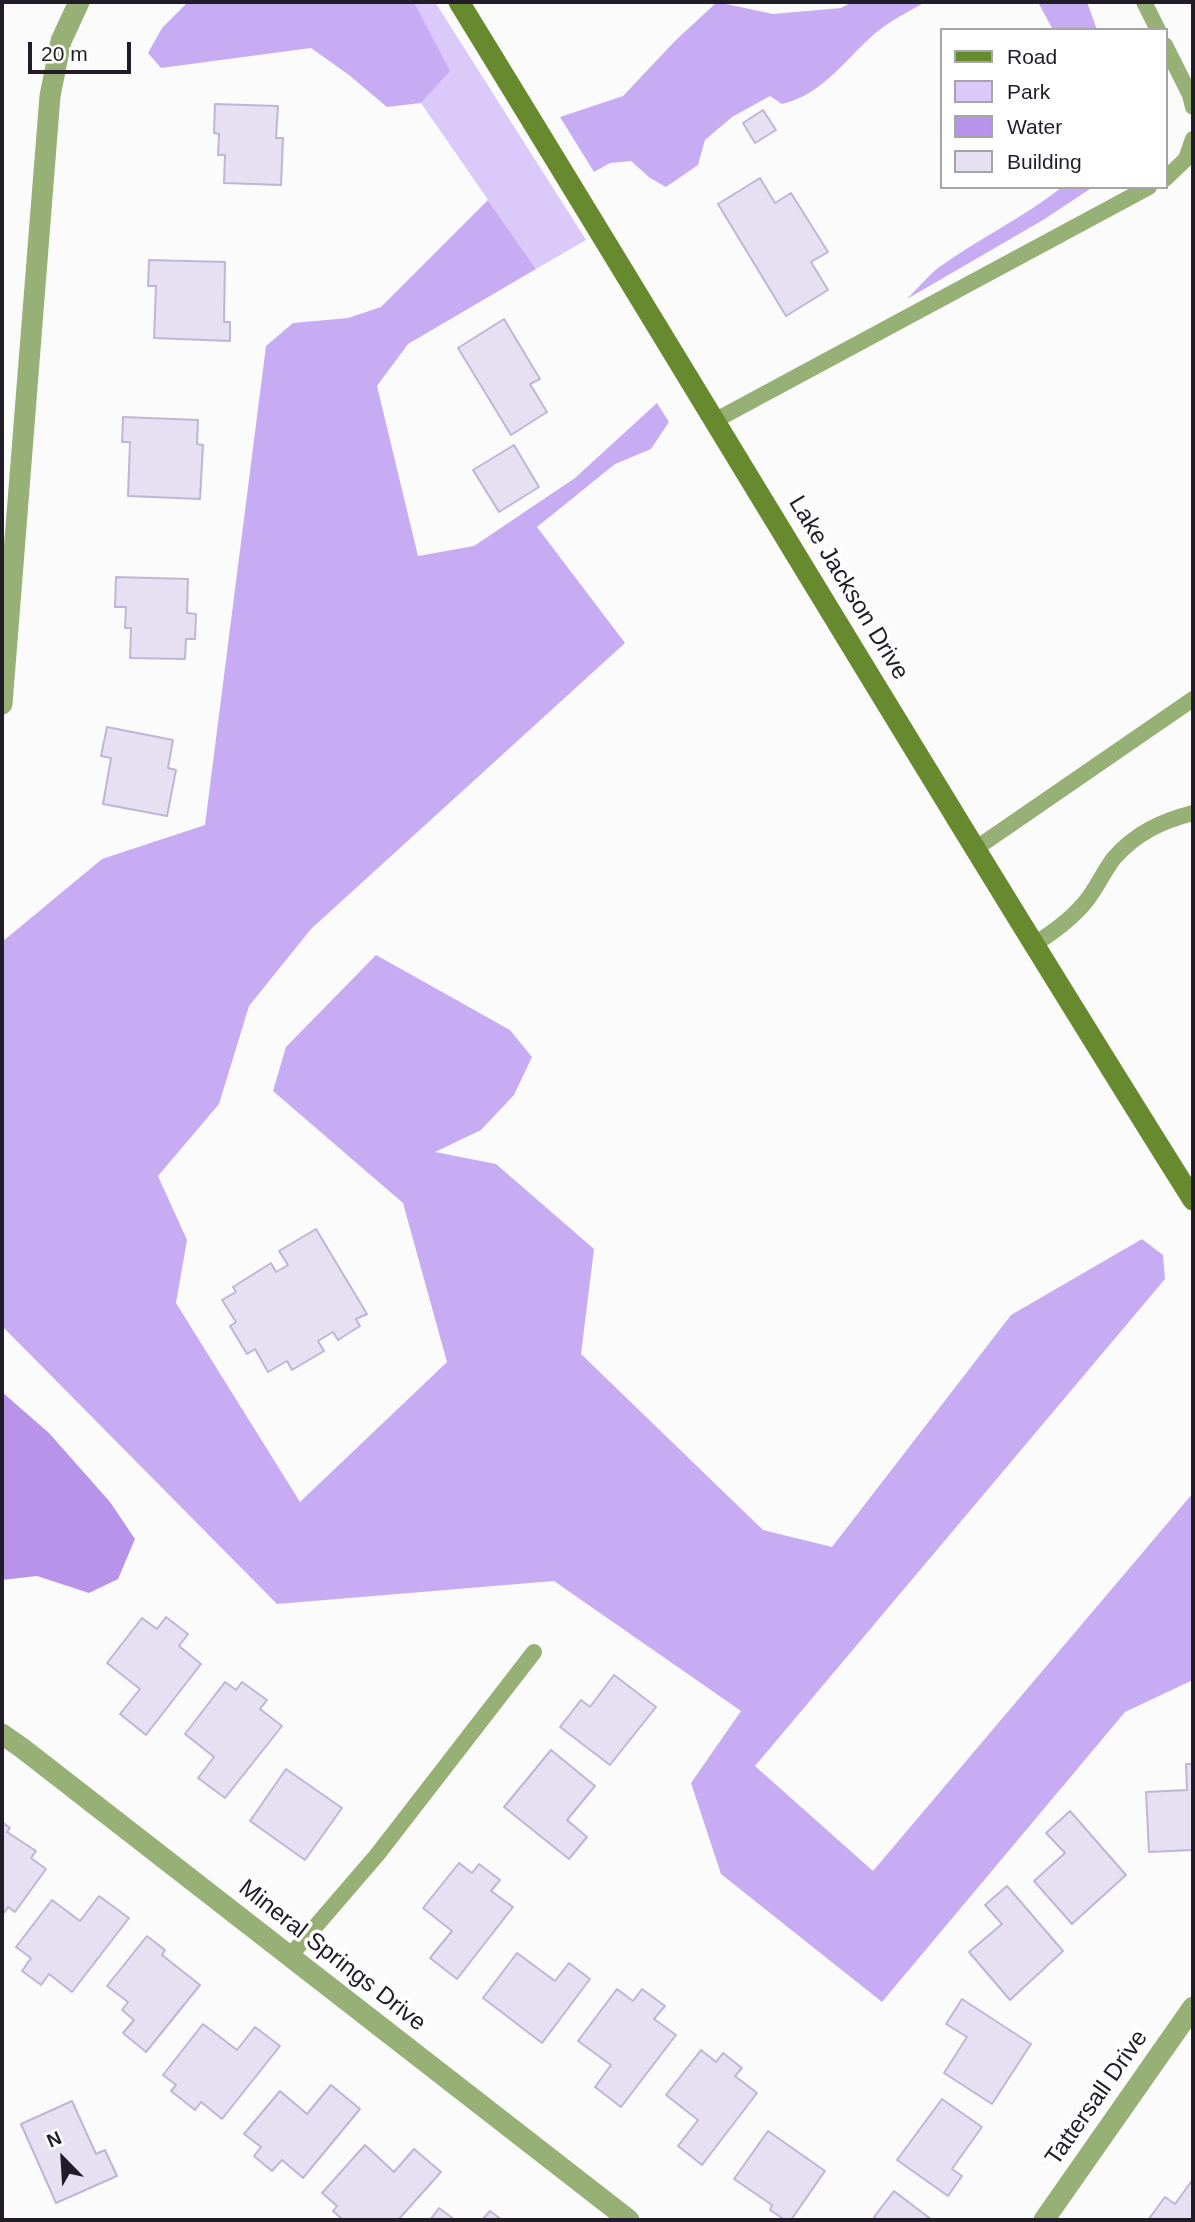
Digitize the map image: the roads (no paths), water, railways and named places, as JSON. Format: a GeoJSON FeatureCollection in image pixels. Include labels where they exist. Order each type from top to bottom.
{"type":"FeatureCollection","features":[{"type":"Feature","properties":{"kind":"street"},"geometry":{"type":"LineString","coordinates":[[2,704],[50,96],[61,41],[79,2]]}},
{"type":"Feature","properties":{"kind":"street","name":"Lake Jackson Drive"},"geometry":{"type":"LineString","coordinates":[[460,2],[1033,945],[1193,1200]]}},
{"type":"Feature","properties":{"kind":"street","name":"Mineral Springs Drive"},"geometry":{"type":"LineString","coordinates":[[2,1734],[629,2220]]}},
{"type":"Feature","properties":{"kind":"street","name":"Tattersall Drive"},"geometry":{"type":"LineString","coordinates":[[1044,2220],[1193,2007]]}},
{"type":"Feature","properties":{"kind":"lane"},"geometry":{"type":"LineString","coordinates":[[1144,2],[1157,28]]}},
{"type":"Feature","properties":{"kind":"lane"},"geometry":{"type":"LineString","coordinates":[[1167,49],[1190,95],[1193,107]]}},
{"type":"Feature","properties":{"kind":"lane"},"geometry":{"type":"LineString","coordinates":[[1167,177],[1186,159],[1192,144]]}},
{"type":"Feature","properties":{"kind":"lane"},"geometry":{"type":"LineString","coordinates":[[716,421],[1145,189]]}},
{"type":"Feature","properties":{"kind":"lane"},"geometry":{"type":"LineString","coordinates":[[975,849],[1193,699]]}},
{"type":"Feature","properties":{"kind":"lane"},"geometry":{"type":"LineString","coordinates":[[1033,945],[1063,926],[1087,900],[1114,859],[1137,836],[1165,820],[1193,813]]}},
{"type":"Feature","properties":{"kind":"lane"},"geometry":{"type":"LineString","coordinates":[[290,1956],[377,1855],[534,1651]]}},
{"type":"Feature","properties":{"kind":"water"},"geometry":{"type":"Polygon","coordinates":[[[2,1392],[49,1433],[110,1502],[135,1539],[118,1579],[89,1593],[37,1576],[2,1580],[2,1392]]]}}]}
